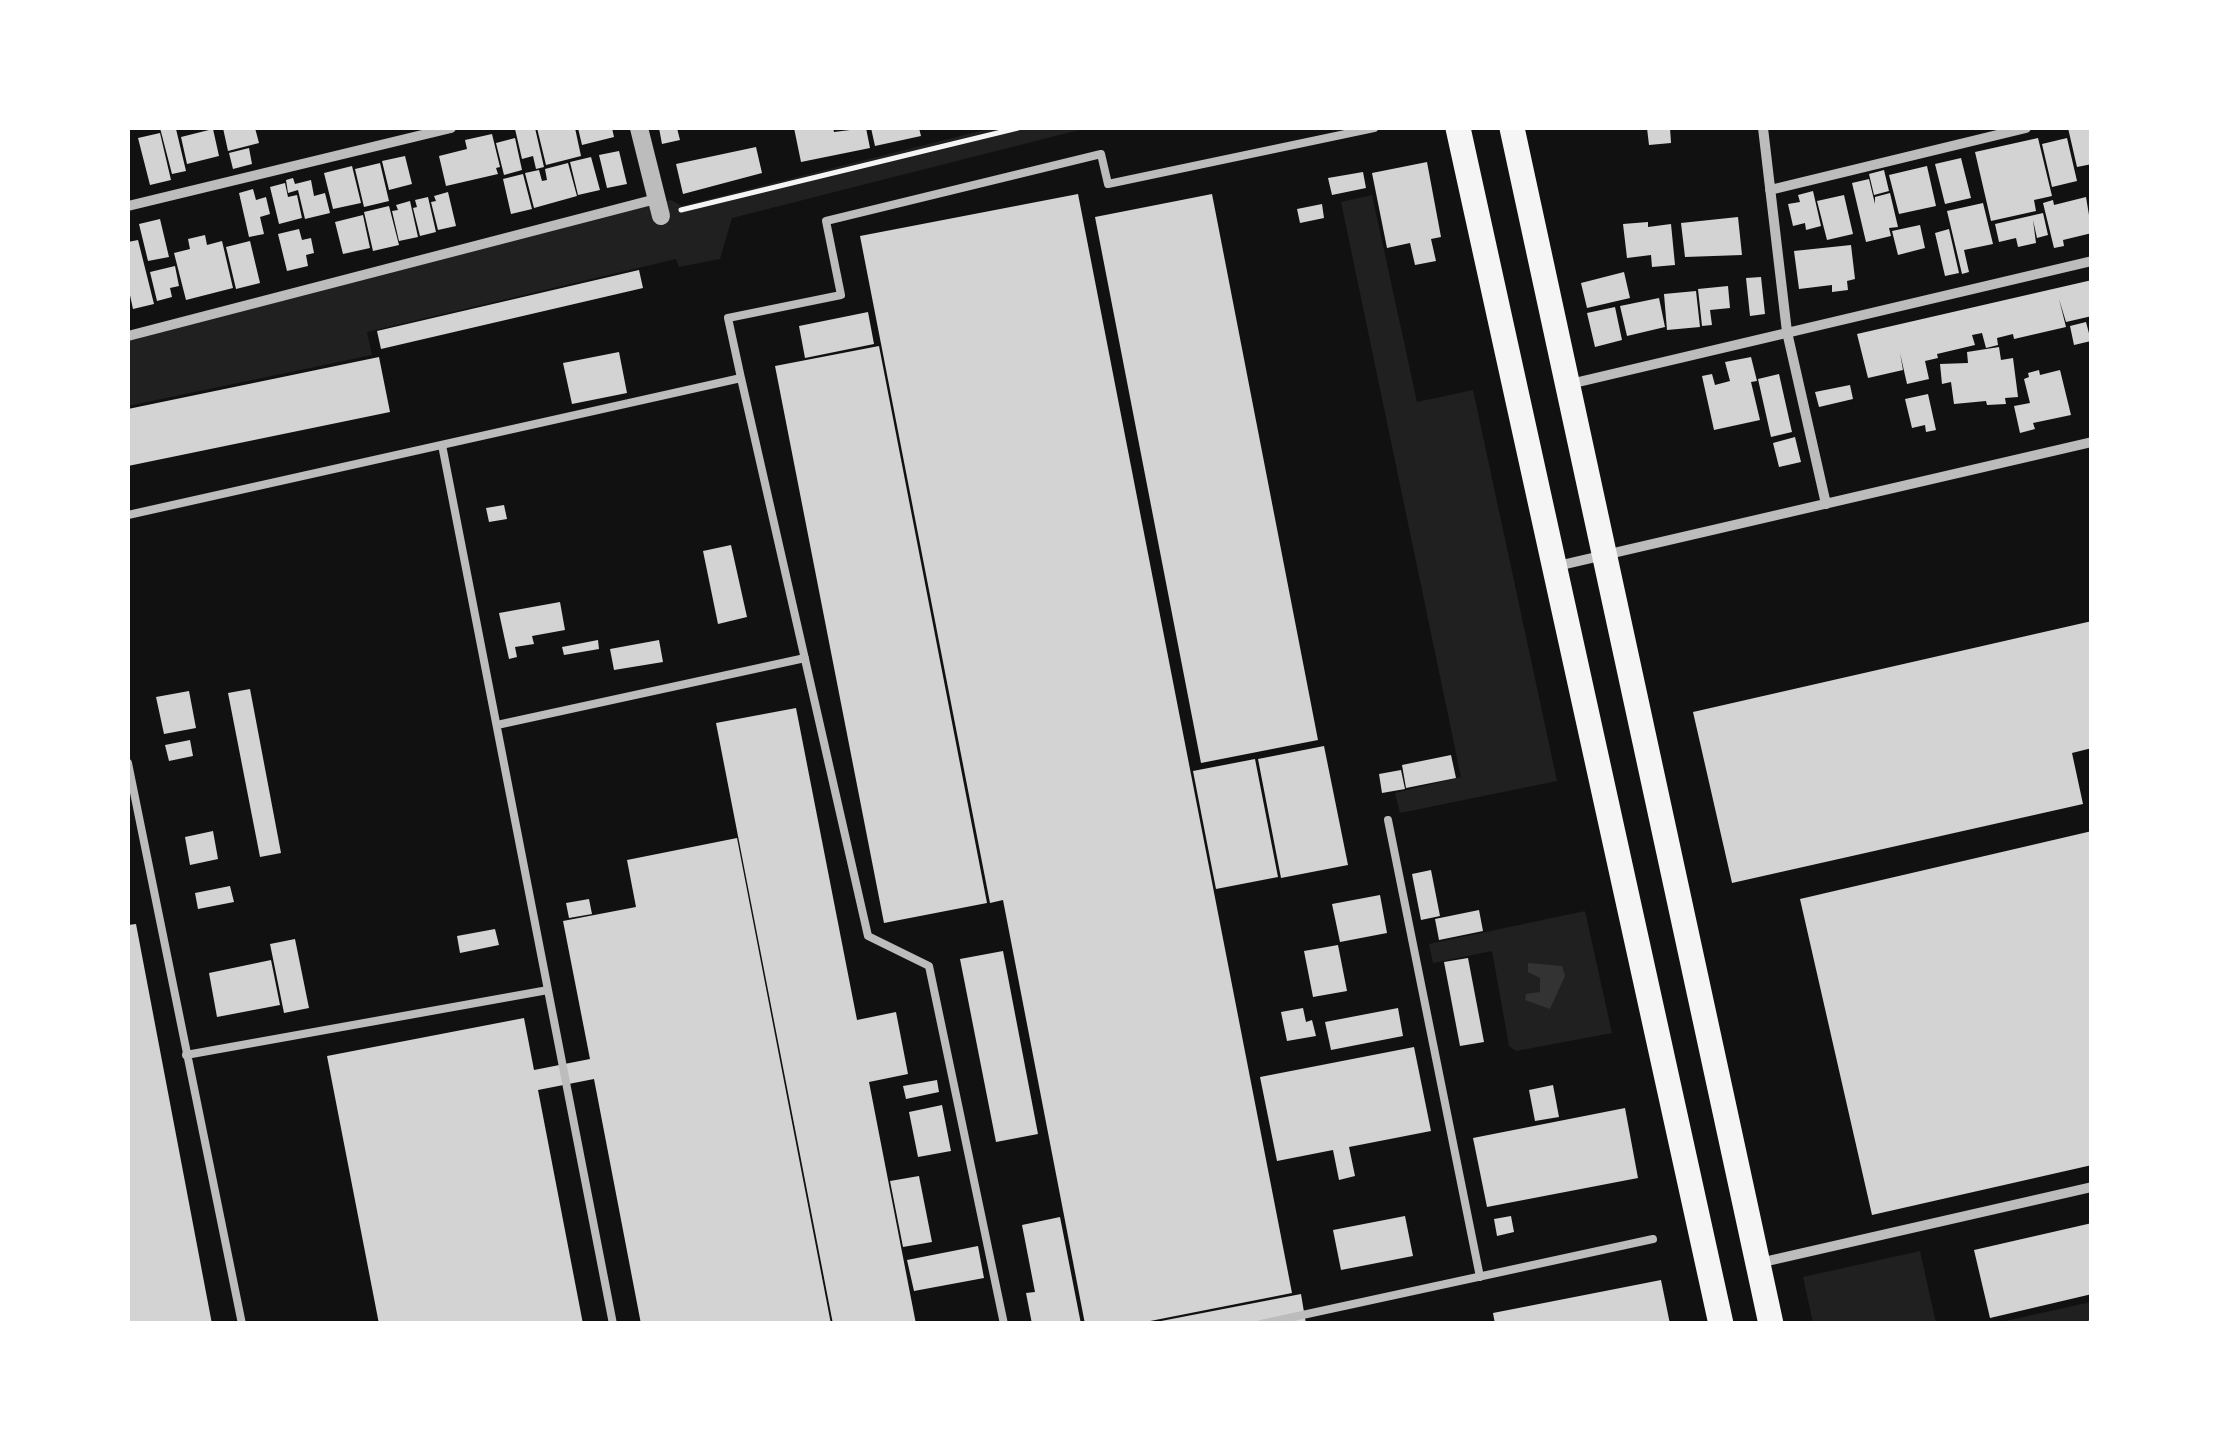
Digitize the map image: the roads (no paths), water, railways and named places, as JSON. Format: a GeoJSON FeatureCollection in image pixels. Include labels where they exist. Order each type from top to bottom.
{"type":"FeatureCollection","features":[{"type":"Feature","properties":{"kind":"main road"},"geometry":{"type":"LineString","coordinates":[[1458,128],[1721,1324]]}},
{"type":"Feature","properties":{"kind":"main road"},"geometry":{"type":"LineString","coordinates":[[1512,128],[1771,1324]]}},
{"type":"Feature","properties":{"kind":"street"},"geometry":{"type":"LineString","coordinates":[[128,206],[451,128]]}},
{"type":"Feature","properties":{"kind":"street"},"geometry":{"type":"LineString","coordinates":[[128,336],[659,207],[639,128]]}},
{"type":"Feature","properties":{"kind":"street"},"geometry":{"type":"LineString","coordinates":[[1762,128],[1787,332],[1826,504]]}},
{"type":"Feature","properties":{"kind":"street"},"geometry":{"type":"LineString","coordinates":[[1770,190],[2026,128]]}},
{"type":"Feature","properties":{"kind":"street"},"geometry":{"type":"LineString","coordinates":[[1569,384],[2092,260]]}},
{"type":"Feature","properties":{"kind":"street"},"geometry":{"type":"LineString","coordinates":[[1552,567],[2092,442]]}},
{"type":"Feature","properties":{"kind":"street"},"geometry":{"type":"LineString","coordinates":[[1758,1263],[2092,1187]]}},
{"type":"Feature","properties":{"kind":"lane"},"geometry":{"type":"LineString","coordinates":[[1004,1324],[929,966],[868,936],[728,318],[840,295],[826,221],[1101,154],[1108,184],[1374,128]]}},
{"type":"Feature","properties":{"kind":"lane"},"geometry":{"type":"LineString","coordinates":[[128,515],[741,378]]}},
{"type":"Feature","properties":{"kind":"lane"},"geometry":{"type":"LineString","coordinates":[[442,445],[613,1324]]}},
{"type":"Feature","properties":{"kind":"lane"},"geometry":{"type":"LineString","coordinates":[[497,725],[805,658]]}},
{"type":"Feature","properties":{"kind":"lane"},"geometry":{"type":"LineString","coordinates":[[128,763],[242,1324]]}},
{"type":"Feature","properties":{"kind":"lane"},"geometry":{"type":"LineString","coordinates":[[1388,820],[1480,1278]]}},
{"type":"Feature","properties":{"kind":"lane"},"geometry":{"type":"LineString","coordinates":[[186,1055],[548,990]]}},
{"type":"Feature","properties":{"kind":"lane"},"geometry":{"type":"LineString","coordinates":[[1261,1324],[1653,1239]]}},
{"type":"Feature","properties":{"kind":"lane"},"geometry":{"type":"LineString","coordinates":[[1328,1309],[1330,1324]]}}]}
